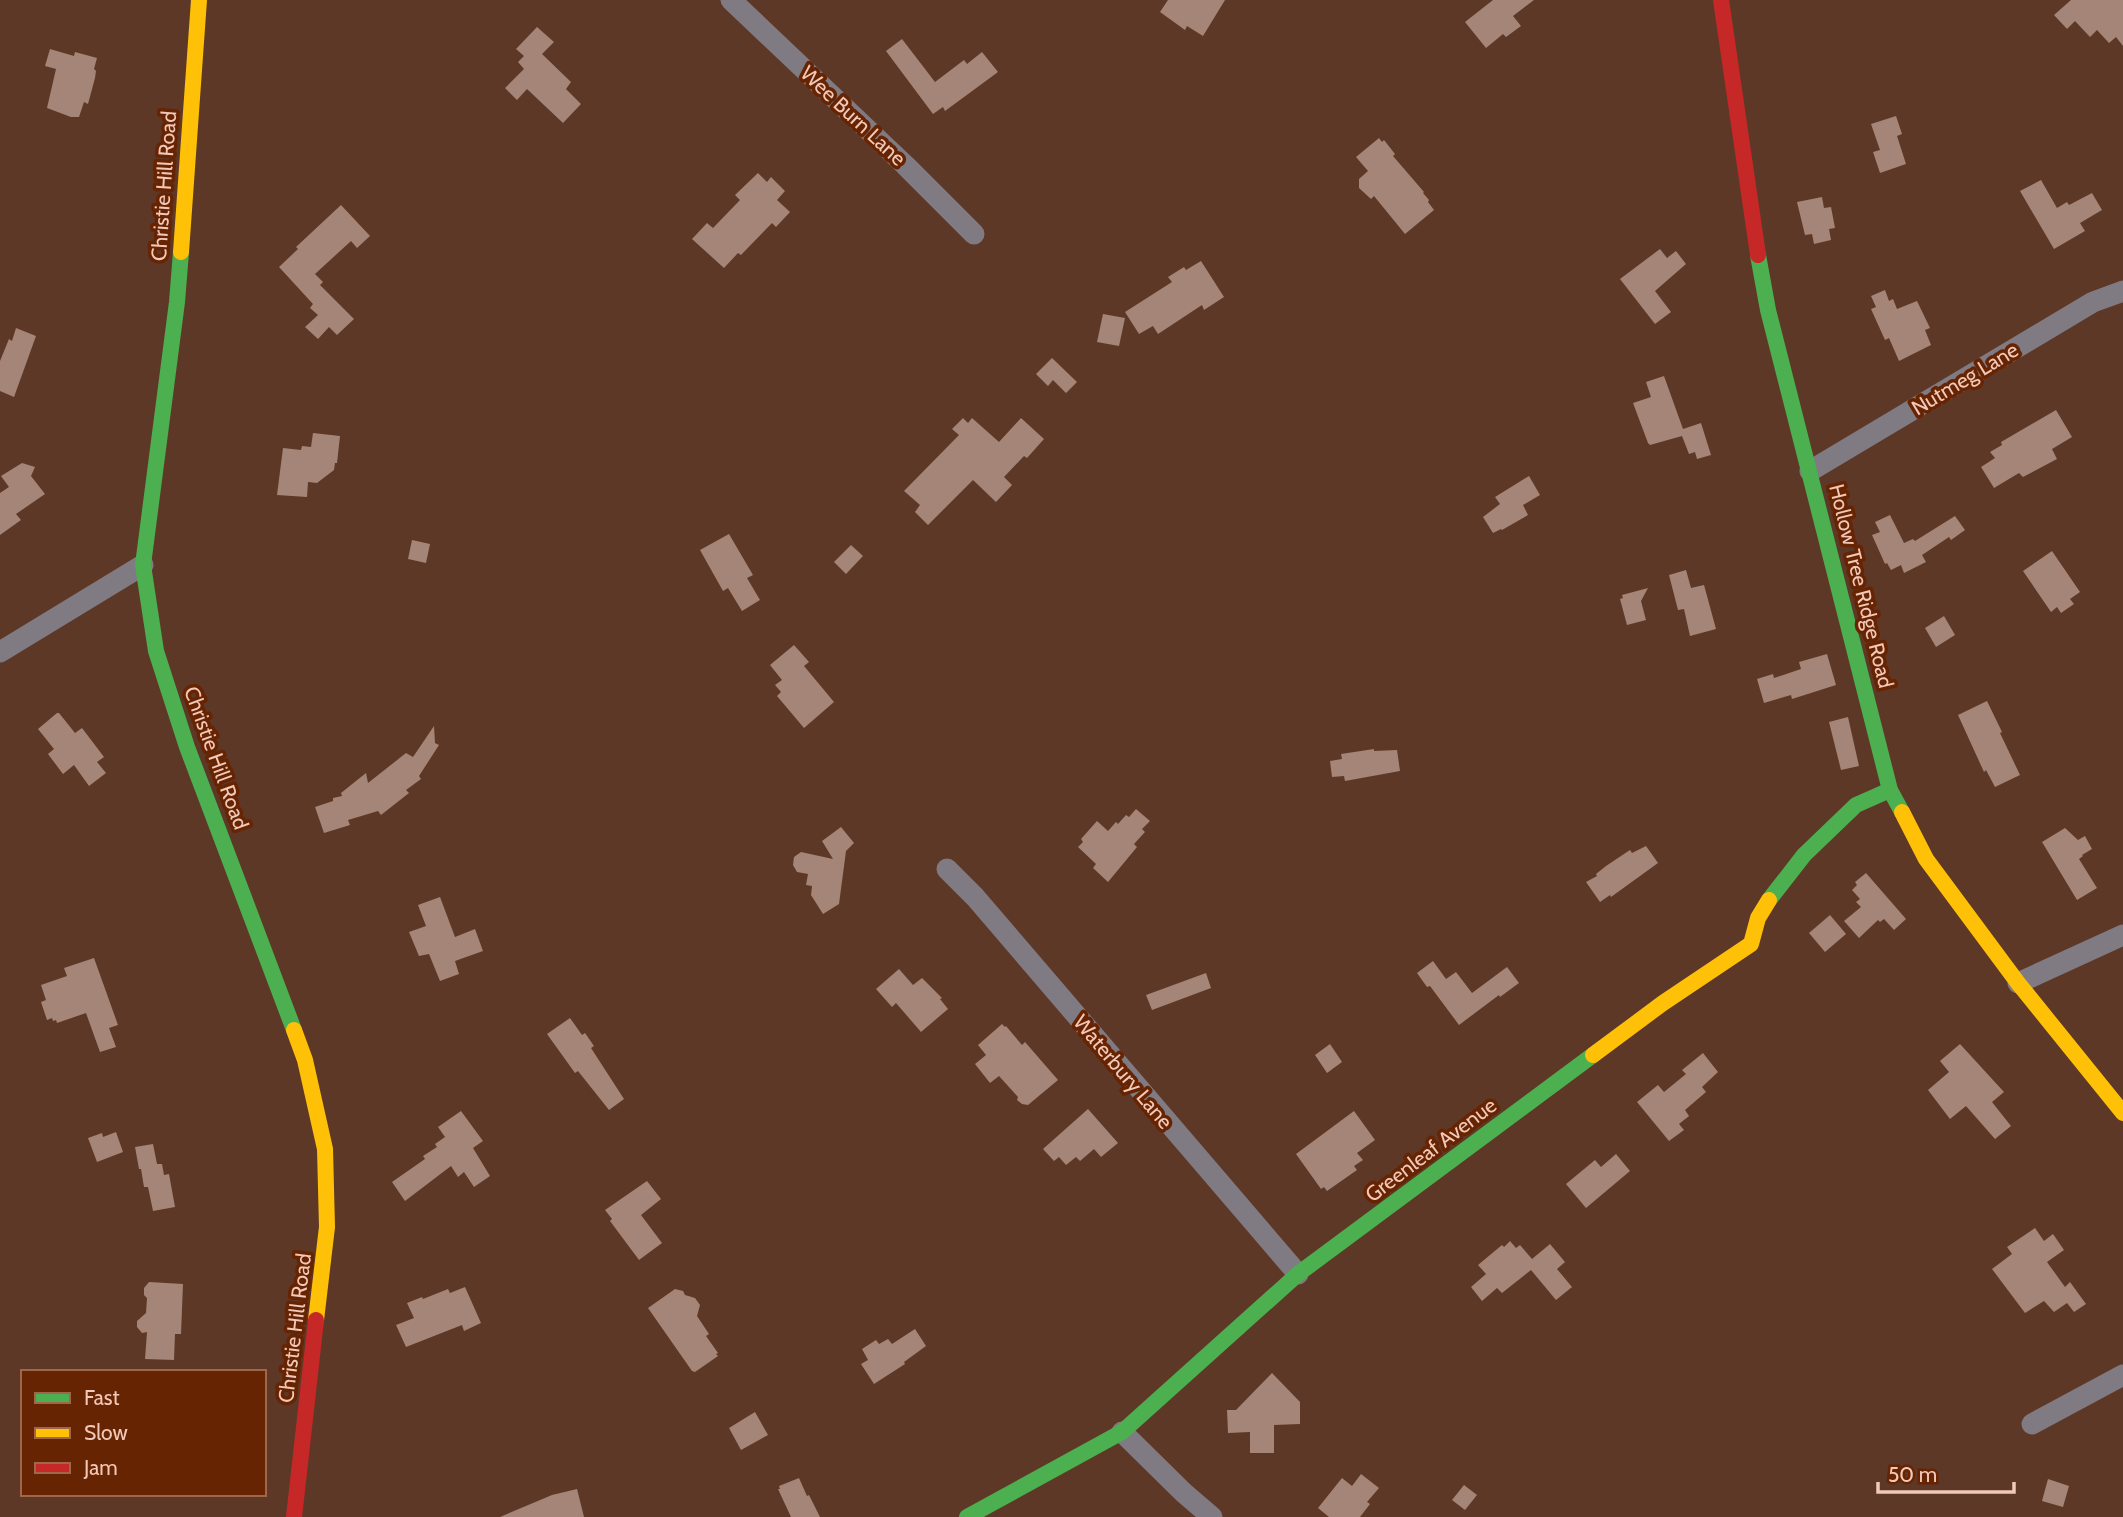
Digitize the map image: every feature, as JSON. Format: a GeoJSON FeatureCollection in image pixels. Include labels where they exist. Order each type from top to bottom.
{"type":"FeatureCollection","features":[{"type":"Feature","properties":{"kind":"street","name":"Christie Hill Road"},"geometry":{"type":"LineString","coordinates":[[200,0],[177,302],[143,565],[156,651],[187,747],[306,1060],[325,1149],[327,1227],[294,1517]]}},
{"type":"Feature","properties":{"kind":"street","name":"Wee Burn Lane"},"geometry":{"type":"LineString","coordinates":[[731,0],[974,234]]}},
{"type":"Feature","properties":{"kind":"street","name":"Hollow Tree Ridge Road"},"geometry":{"type":"LineString","coordinates":[[1721,0],[1751,214],[1768,310],[1890,790],[1926,859],[2018,984],[2123,1113]]}},
{"type":"Feature","properties":{"kind":"street","name":"Nutmeg Lane"},"geometry":{"type":"LineString","coordinates":[[1810,471],[2093,302],[2123,291]]}},
{"type":"Feature","properties":{"kind":"street"},"geometry":{"type":"LineString","coordinates":[[0,652],[143,565]]}},
{"type":"Feature","properties":{"kind":"street","name":"Greenleaf Avenue"},"geometry":{"type":"LineString","coordinates":[[967,1517],[1122,1432],[1298,1274],[1663,1003],[1751,944],[1758,918],[1772,895],[1804,855],[1856,805],[1890,790]]}},
{"type":"Feature","properties":{"kind":"street","name":"Waterbury Lane"},"geometry":{"type":"LineString","coordinates":[[947,869],[975,897],[1298,1274]]}},
{"type":"Feature","properties":{"kind":"street"},"geometry":{"type":"LineString","coordinates":[[2018,984],[2123,935]]}},
{"type":"Feature","properties":{"kind":"street"},"geometry":{"type":"LineString","coordinates":[[2032,1424],[2123,1375]]}},
{"type":"Feature","properties":{"kind":"street"},"geometry":{"type":"LineString","coordinates":[[1122,1432],[1212,1517]]}},
{"type":"Feature","properties":{"kind":"building"},"geometry":{"type":"Polygon","coordinates":[[[1168,0],[1225,0],[1203,36],[1187,26],[1185,30],[1160,12],[1168,0]]]}},
{"type":"Feature","properties":{"kind":"building"},"geometry":{"type":"Polygon","coordinates":[[[1493,0],[1534,0],[1513,16],[1521,26],[1506,37],[1503,34],[1486,48],[1465,22],[1493,0]]]}},
{"type":"Feature","properties":{"kind":"building"},"geometry":{"type":"Polygon","coordinates":[[[2071,0],[2123,0],[2123,46],[2116,37],[2109,43],[2097,30],[2090,37],[2075,21],[2067,29],[2054,15],[2071,0]]]}},
{"type":"Feature","properties":{"kind":"building"},"geometry":{"type":"Polygon","coordinates":[[[537,27],[554,42],[542,54],[571,82],[566,89],[581,104],[563,123],[527,89],[517,100],[505,88],[524,69],[518,62],[524,56],[516,49],[537,27]]]}},
{"type":"Feature","properties":{"kind":"building"},"geometry":{"type":"Polygon","coordinates":[[[902,39],[935,82],[964,60],[967,64],[982,52],[998,72],[945,111],[943,107],[933,114],[886,51],[902,39]]]}},
{"type":"Feature","properties":{"kind":"building"},"geometry":{"type":"Polygon","coordinates":[[[50,49],[74,56],[75,52],[97,58],[88,104],[84,102],[79,117],[71,117],[47,108],[56,69],[45,66],[50,49]]]}},
{"type":"Feature","properties":{"kind":"building"},"geometry":{"type":"Polygon","coordinates":[[[1896,116],[1902,134],[1897,136],[1906,164],[1880,173],[1873,152],[1880,150],[1871,124],[1896,116]]]}},
{"type":"Feature","properties":{"kind":"building"},"geometry":{"type":"Polygon","coordinates":[[[1379,138],[1382,142],[1384,140],[1395,154],[1393,156],[1424,192],[1434,210],[1405,234],[1374,196],[1371,199],[1359,188],[1359,179],[1368,171],[1356,157],[1379,138]]]}},
{"type":"Feature","properties":{"kind":"building"},"geometry":{"type":"Polygon","coordinates":[[[758,173],[767,182],[771,177],[785,191],[777,200],[790,212],[776,227],[772,223],[741,255],[738,253],[724,268],[692,239],[707,223],[713,228],[740,200],[735,195],[758,173]]]}},
{"type":"Feature","properties":{"kind":"building"},"geometry":{"type":"Polygon","coordinates":[[[2041,180],[2057,208],[2092,193],[2102,210],[2080,223],[2085,231],[2054,249],[2020,191],[2041,180]]]}},
{"type":"Feature","properties":{"kind":"building"},"geometry":{"type":"Polygon","coordinates":[[[1822,197],[1824,208],[1831,207],[1835,228],[1829,229],[1831,240],[1814,244],[1812,234],[1805,235],[1797,202],[1822,197]]]}},
{"type":"Feature","properties":{"kind":"building"},"geometry":{"type":"Polygon","coordinates":[[[341,205],[370,236],[357,248],[351,241],[315,274],[323,282],[320,285],[354,319],[337,335],[329,327],[318,339],[305,327],[318,315],[310,308],[313,304],[279,267],[298,249],[296,247],[341,205]]]}},
{"type":"Feature","properties":{"kind":"building"},"geometry":{"type":"Polygon","coordinates":[[[1660,249],[1667,258],[1676,251],[1686,264],[1655,291],[1671,312],[1655,324],[1620,279],[1660,249]]]}},
{"type":"Feature","properties":{"kind":"building"},"geometry":{"type":"Polygon","coordinates":[[[1201,261],[1224,297],[1204,310],[1202,305],[1158,334],[1153,326],[1139,334],[1125,312],[1172,282],[1168,277],[1201,261]]]}},
{"type":"Feature","properties":{"kind":"building"},"geometry":{"type":"Polygon","coordinates":[[[1885,290],[1889,301],[1893,299],[1897,309],[1917,301],[1930,328],[1925,330],[1931,345],[1899,361],[1889,338],[1885,340],[1871,309],[1876,307],[1871,296],[1885,290]]]}},
{"type":"Feature","properties":{"kind":"building"},"geometry":{"type":"Polygon","coordinates":[[[1103,314],[1125,318],[1119,346],[1097,342],[1103,314]]]}},
{"type":"Feature","properties":{"kind":"building"},"geometry":{"type":"Polygon","coordinates":[[[16,328],[36,336],[14,397],[0,391],[0,361],[16,328]]]}},
{"type":"Feature","properties":{"kind":"building"},"geometry":{"type":"Polygon","coordinates":[[[1052,358],[1077,382],[1066,393],[1053,380],[1048,386],[1036,374],[1052,358]]]}},
{"type":"Feature","properties":{"kind":"building"},"geometry":{"type":"Polygon","coordinates":[[[1664,376],[1683,429],[1701,423],[1711,455],[1697,459],[1695,452],[1689,454],[1682,436],[1650,445],[1648,443],[1633,403],[1651,397],[1646,382],[1664,376]]]}},
{"type":"Feature","properties":{"kind":"building"},"geometry":{"type":"Polygon","coordinates":[[[2056,410],[2072,437],[2052,449],[2057,459],[2023,477],[2019,473],[1994,488],[1981,467],[1995,458],[1990,452],[2002,445],[2001,442],[2056,410]]]}},
{"type":"Feature","properties":{"kind":"building"},"geometry":{"type":"Polygon","coordinates":[[[963,418],[968,423],[972,418],[999,442],[1021,418],[1044,439],[1004,477],[1012,485],[996,502],[973,480],[928,525],[915,512],[920,505],[904,491],[959,435],[952,429],[963,418]]]}},
{"type":"Feature","properties":{"kind":"building"},"geometry":{"type":"Polygon","coordinates":[[[313,433],[340,436],[334,470],[317,483],[308,482],[307,497],[277,495],[283,448],[301,450],[302,446],[311,447],[313,433]]]}},
{"type":"Feature","properties":{"kind":"building"},"geometry":{"type":"Polygon","coordinates":[[[22,463],[35,467],[31,476],[45,494],[16,514],[21,520],[0,535],[0,493],[9,487],[1,476],[22,463]]]}},
{"type":"Feature","properties":{"kind":"building"},"geometry":{"type":"Polygon","coordinates":[[[1529,476],[1540,495],[1523,505],[1528,515],[1493,533],[1483,517],[1500,504],[1495,497],[1529,476]]]}},
{"type":"Feature","properties":{"kind":"building"},"geometry":{"type":"Polygon","coordinates":[[[1890,515],[1904,543],[1913,539],[1915,541],[1955,516],[1965,530],[1922,555],[1926,562],[1904,573],[1901,565],[1891,570],[1887,563],[1885,564],[1872,535],[1880,532],[1875,522],[1890,515]]]}},
{"type":"Feature","properties":{"kind":"building"},"geometry":{"type":"Polygon","coordinates":[[[729,534],[753,575],[747,578],[760,600],[742,611],[728,588],[723,591],[700,550],[729,534]]]}},
{"type":"Feature","properties":{"kind":"building"},"geometry":{"type":"Polygon","coordinates":[[[412,540],[430,544],[426,563],[408,559],[412,540]]]}},
{"type":"Feature","properties":{"kind":"building"},"geometry":{"type":"Polygon","coordinates":[[[851,545],[863,556],[846,574],[834,562],[851,545]]]}},
{"type":"Feature","properties":{"kind":"building"},"geometry":{"type":"Polygon","coordinates":[[[2052,551],[2080,592],[2070,599],[2074,604],[2061,613],[2057,607],[2051,612],[2023,571],[2052,551]]]}},
{"type":"Feature","properties":{"kind":"building"},"geometry":{"type":"Polygon","coordinates":[[[1686,570],[1691,588],[1704,585],[1716,629],[1690,636],[1684,609],[1678,610],[1669,575],[1686,570]]]}},
{"type":"Feature","properties":{"kind":"building"},"geometry":{"type":"Polygon","coordinates":[[[1648,588],[1641,601],[1646,620],[1627,625],[1620,599],[1623,598],[1622,595],[1648,588]]]}},
{"type":"Feature","properties":{"kind":"building"},"geometry":{"type":"Polygon","coordinates":[[[1944,616],[1955,635],[1936,647],[1925,628],[1944,616]]]}},
{"type":"Feature","properties":{"kind":"building"},"geometry":{"type":"Polygon","coordinates":[[[794,645],[809,662],[804,666],[834,702],[804,728],[777,696],[781,692],[775,685],[782,680],[770,665],[794,645]]]}},
{"type":"Feature","properties":{"kind":"building"},"geometry":{"type":"Polygon","coordinates":[[[1827,654],[1836,685],[1792,699],[1791,695],[1764,703],[1757,679],[1773,674],[1774,678],[1801,669],[1799,662],[1827,654]]]}},
{"type":"Feature","properties":{"kind":"building"},"geometry":{"type":"Polygon","coordinates":[[[1987,701],[2020,775],[1995,787],[1986,770],[1984,772],[1958,715],[1987,701]]]}},
{"type":"Feature","properties":{"kind":"building"},"geometry":{"type":"Polygon","coordinates":[[[57,713],[75,733],[82,728],[104,757],[97,762],[106,773],[89,786],[74,765],[63,774],[48,754],[54,749],[38,729],[57,713]]]}},
{"type":"Feature","properties":{"kind":"building"},"geometry":{"type":"Polygon","coordinates":[[[1848,717],[1859,766],[1841,770],[1829,722],[1848,717]]]}},
{"type":"Feature","properties":{"kind":"building"},"geometry":{"type":"Polygon","coordinates":[[[434,726],[435,743],[439,745],[419,776],[421,779],[406,790],[409,793],[381,815],[378,811],[348,820],[350,825],[324,833],[315,807],[342,796],[341,793],[366,773],[368,783],[406,753],[413,757],[434,726]]]}},
{"type":"Feature","properties":{"kind":"building"},"geometry":{"type":"Polygon","coordinates":[[[1374,749],[1397,750],[1400,771],[1345,781],[1344,776],[1332,777],[1330,761],[1342,759],[1341,754],[1374,749]]]}},
{"type":"Feature","properties":{"kind":"building"},"geometry":{"type":"Polygon","coordinates":[[[1136,809],[1150,821],[1142,829],[1145,832],[1134,844],[1137,847],[1108,882],[1093,868],[1096,864],[1078,847],[1083,842],[1081,839],[1097,821],[1108,831],[1116,822],[1118,824],[1126,815],[1129,817],[1136,809]]]}},
{"type":"Feature","properties":{"kind":"building"},"geometry":{"type":"Polygon","coordinates":[[[841,827],[854,843],[846,851],[839,904],[823,914],[811,895],[812,886],[806,885],[808,874],[797,872],[793,865],[794,857],[801,852],[833,859],[822,841],[841,827]]]}},
{"type":"Feature","properties":{"kind":"building"},"geometry":{"type":"Polygon","coordinates":[[[2065,828],[2078,840],[2085,836],[2092,849],[2079,859],[2097,888],[2077,900],[2042,842],[2065,828]]]}},
{"type":"Feature","properties":{"kind":"building"},"geometry":{"type":"Polygon","coordinates":[[[1646,846],[1658,863],[1600,902],[1586,882],[1630,850],[1632,853],[1646,846]]]}},
{"type":"Feature","properties":{"kind":"building"},"geometry":{"type":"Polygon","coordinates":[[[1866,873],[1906,919],[1894,930],[1884,919],[1880,922],[1878,920],[1859,938],[1844,921],[1861,907],[1856,902],[1860,899],[1852,890],[1857,885],[1855,882],[1866,873]]]}},
{"type":"Feature","properties":{"kind":"building"},"geometry":{"type":"Polygon","coordinates":[[[440,897],[455,937],[475,929],[483,951],[455,961],[459,974],[440,981],[429,954],[419,956],[409,932],[426,926],[418,905],[440,897]]]}},
{"type":"Feature","properties":{"kind":"building"},"geometry":{"type":"Polygon","coordinates":[[[1830,915],[1846,934],[1825,952],[1809,933],[1830,915]]]}},
{"type":"Feature","properties":{"kind":"building"},"geometry":{"type":"Polygon","coordinates":[[[94,958],[118,1025],[109,1028],[116,1047],[100,1052],[86,1013],[57,1023],[52,1018],[47,1020],[41,1002],[46,1000],[41,985],[67,976],[64,968],[94,958]]]}},
{"type":"Feature","properties":{"kind":"building"},"geometry":{"type":"Polygon","coordinates":[[[1433,961],[1446,979],[1456,972],[1472,993],[1507,967],[1519,983],[1459,1025],[1417,973],[1433,961]]]}},
{"type":"Feature","properties":{"kind":"building"},"geometry":{"type":"Polygon","coordinates":[[[899,969],[913,985],[922,978],[942,998],[940,999],[948,1009],[921,1032],[896,1003],[892,1007],[876,989],[899,969]]]}},
{"type":"Feature","properties":{"kind":"building"},"geometry":{"type":"Polygon","coordinates":[[[1206,973],[1211,988],[1152,1010],[1146,995],[1206,973]]]}},
{"type":"Feature","properties":{"kind":"building"},"geometry":{"type":"Polygon","coordinates":[[[570,1018],[594,1046],[591,1048],[624,1099],[609,1110],[578,1071],[575,1073],[547,1034],[570,1018]]]}},
{"type":"Feature","properties":{"kind":"building"},"geometry":{"type":"Polygon","coordinates":[[[1002,1024],[1022,1045],[1025,1042],[1058,1080],[1028,1105],[1017,1100],[1018,1097],[999,1076],[990,1083],[975,1064],[986,1055],[978,1045],[1002,1024]]]}},
{"type":"Feature","properties":{"kind":"building"},"geometry":{"type":"Polygon","coordinates":[[[1330,1044],[1342,1062],[1327,1073],[1315,1055],[1330,1044]]]}},
{"type":"Feature","properties":{"kind":"building"},"geometry":{"type":"Polygon","coordinates":[[[1960,1044],[2004,1092],[1992,1102],[2011,1126],[1995,1139],[1966,1106],[1950,1119],[1928,1090],[1949,1072],[1940,1061],[1960,1044]]]}},
{"type":"Feature","properties":{"kind":"building"},"geometry":{"type":"Polygon","coordinates":[[[1703,1053],[1718,1072],[1702,1087],[1706,1092],[1685,1110],[1689,1116],[1679,1124],[1684,1130],[1669,1141],[1637,1102],[1658,1085],[1664,1092],[1686,1074],[1682,1070],[1703,1053]]]}},
{"type":"Feature","properties":{"kind":"building"},"geometry":{"type":"Polygon","coordinates":[[[1088,1109],[1118,1143],[1101,1157],[1094,1149],[1080,1161],[1076,1157],[1066,1165],[1059,1157],[1054,1161],[1043,1149],[1088,1109]]]}},
{"type":"Feature","properties":{"kind":"building"},"geometry":{"type":"Polygon","coordinates":[[[461,1111],[483,1141],[473,1148],[490,1176],[474,1187],[464,1172],[458,1177],[451,1166],[405,1201],[392,1182],[425,1159],[423,1156],[437,1147],[435,1144],[445,1137],[438,1127],[461,1111]]]}},
{"type":"Feature","properties":{"kind":"building"},"geometry":{"type":"Polygon","coordinates":[[[1354,1111],[1375,1140],[1357,1153],[1363,1160],[1354,1166],[1357,1170],[1327,1191],[1324,1187],[1321,1189],[1296,1154],[1354,1111]]]}},
{"type":"Feature","properties":{"kind":"building"},"geometry":{"type":"Polygon","coordinates":[[[116,1132],[123,1152],[97,1162],[88,1138],[102,1133],[103,1137],[116,1132]]]}},
{"type":"Feature","properties":{"kind":"building"},"geometry":{"type":"Polygon","coordinates":[[[153,1144],[157,1164],[162,1164],[164,1175],[169,1174],[175,1207],[153,1211],[148,1187],[144,1187],[135,1147],[153,1144]]]}},
{"type":"Feature","properties":{"kind":"building"},"geometry":{"type":"Polygon","coordinates":[[[1616,1154],[1630,1171],[1586,1208],[1566,1184],[1595,1160],[1601,1167],[1616,1154]]]}},
{"type":"Feature","properties":{"kind":"building"},"geometry":{"type":"Polygon","coordinates":[[[647,1181],[661,1199],[641,1215],[662,1243],[639,1260],[605,1210],[647,1181]]]}},
{"type":"Feature","properties":{"kind":"building"},"geometry":{"type":"Polygon","coordinates":[[[2035,1228],[2044,1241],[2053,1234],[2064,1250],[2047,1262],[2065,1287],[2070,1282],[2086,1304],[2074,1312],[2067,1303],[2054,1312],[2044,1301],[2025,1313],[1992,1269],[2012,1254],[2007,1247],[2035,1228]]]}},
{"type":"Feature","properties":{"kind":"building"},"geometry":{"type":"Polygon","coordinates":[[[1510,1241],[1516,1248],[1520,1245],[1532,1259],[1550,1244],[1565,1262],[1557,1269],[1572,1287],[1556,1300],[1531,1270],[1502,1293],[1497,1288],[1482,1301],[1471,1287],[1486,1274],[1478,1265],[1510,1241]]]}},
{"type":"Feature","properties":{"kind":"building"},"geometry":{"type":"Polygon","coordinates":[[[149,1282],[183,1284],[181,1334],[175,1334],[174,1360],[145,1359],[147,1332],[142,1333],[137,1327],[137,1321],[146,1313],[147,1298],[144,1288],[149,1282]]]}},
{"type":"Feature","properties":{"kind":"building"},"geometry":{"type":"Polygon","coordinates":[[[465,1287],[481,1323],[464,1331],[462,1325],[406,1347],[396,1325],[414,1318],[407,1303],[448,1289],[450,1293],[465,1287]]]}},
{"type":"Feature","properties":{"kind":"building"},"geometry":{"type":"Polygon","coordinates":[[[675,1289],[695,1298],[700,1305],[697,1316],[718,1353],[718,1356],[695,1372],[648,1308],[675,1289]]]}},
{"type":"Feature","properties":{"kind":"building"},"geometry":{"type":"Polygon","coordinates":[[[915,1329],[926,1346],[904,1362],[905,1364],[874,1384],[861,1364],[868,1360],[862,1349],[876,1340],[879,1344],[888,1339],[892,1344],[915,1329]]]}},
{"type":"Feature","properties":{"kind":"building"},"geometry":{"type":"Polygon","coordinates":[[[1272,1373],[1300,1402],[1300,1424],[1274,1425],[1274,1453],[1250,1453],[1250,1432],[1228,1433],[1227,1410],[1236,1410],[1272,1373]]]}},
{"type":"Feature","properties":{"kind":"building"},"geometry":{"type":"Polygon","coordinates":[[[755,1412],[768,1435],[741,1450],[729,1428],[755,1412]]]}},
{"type":"Feature","properties":{"kind":"building"},"geometry":{"type":"Polygon","coordinates":[[[1361,1474],[1379,1488],[1367,1502],[1370,1504],[1360,1517],[1329,1517],[1318,1508],[1342,1478],[1352,1486],[1361,1474]]]}},
{"type":"Feature","properties":{"kind":"building"},"geometry":{"type":"Polygon","coordinates":[[[799,1478],[820,1517],[791,1517],[778,1489],[779,1486],[799,1478]]]}},
{"type":"Feature","properties":{"kind":"building"},"geometry":{"type":"Polygon","coordinates":[[[2048,1479],[2069,1486],[2063,1507],[2042,1501],[2048,1479]]]}},
{"type":"Feature","properties":{"kind":"building"},"geometry":{"type":"Polygon","coordinates":[[[1464,1485],[1477,1495],[1465,1510],[1452,1500],[1464,1485]]]}},
{"type":"Feature","properties":{"kind":"building"},"geometry":{"type":"Polygon","coordinates":[[[577,1489],[584,1517],[500,1517],[552,1495],[577,1489]]]}},
{"type":"Feature","properties":{"kind":"traffic: fast"},"geometry":{"type":"LineString","coordinates":[[181,252],[143,565],[156,651],[187,747],[294,1030]]}},
{"type":"Feature","properties":{"kind":"traffic: fast"},"geometry":{"type":"LineString","coordinates":[[1758,255],[1768,310],[1890,790],[1902,812]]}},
{"type":"Feature","properties":{"kind":"traffic: fast"},"geometry":{"type":"LineString","coordinates":[[1769,900],[1804,855],[1856,805],[1890,790]]}},
{"type":"Feature","properties":{"kind":"traffic: fast"},"geometry":{"type":"LineString","coordinates":[[967,1517],[1122,1432],[1298,1274],[1593,1055]]}},
{"type":"Feature","properties":{"kind":"traffic: slow"},"geometry":{"type":"LineString","coordinates":[[181,252],[199,0]]}},
{"type":"Feature","properties":{"kind":"traffic: slow"},"geometry":{"type":"LineString","coordinates":[[1902,812],[1926,859],[2018,983],[2123,1113]]}},
{"type":"Feature","properties":{"kind":"traffic: slow"},"geometry":{"type":"LineString","coordinates":[[1593,1055],[1663,1003],[1751,944],[1758,918],[1769,900]]}},
{"type":"Feature","properties":{"kind":"traffic: slow"},"geometry":{"type":"LineString","coordinates":[[294,1030],[305,1060],[325,1149],[327,1227],[316,1320]]}},
{"type":"Feature","properties":{"kind":"traffic: jam"},"geometry":{"type":"LineString","coordinates":[[1721,0],[1758,255]]}},
{"type":"Feature","properties":{"kind":"traffic: jam"},"geometry":{"type":"LineString","coordinates":[[294,1517],[316,1320]]}}]}
